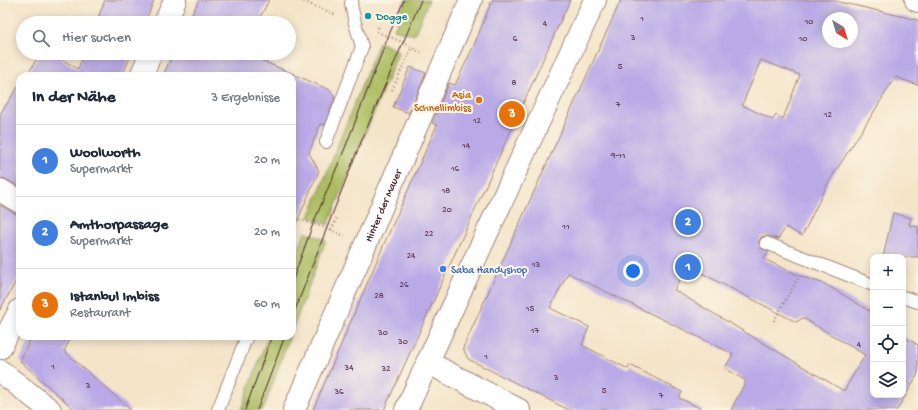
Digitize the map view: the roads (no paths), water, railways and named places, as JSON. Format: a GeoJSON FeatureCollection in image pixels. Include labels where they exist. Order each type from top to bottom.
{"type":"FeatureCollection","features":[{"type":"Feature","properties":{"kind":"street"},"geometry":{"type":"LineString","coordinates":[[168,16],[175,0]]}},
{"type":"Feature","properties":{"kind":"street","name":"Hinter der Mauer"},"geometry":{"type":"LineString","coordinates":[[294,410],[471,0]]}},
{"type":"Feature","properties":{"kind":"street"},"geometry":{"type":"LineString","coordinates":[[406,410],[595,0]]}},
{"type":"Feature","properties":{"kind":"street"},"geometry":{"type":"LineString","coordinates":[[143,72],[148,60]]}},
{"type":"Feature","properties":{"kind":"street"},"geometry":{"type":"LineString","coordinates":[[0,190],[16,200]]}},
{"type":"Feature","properties":{"kind":"street"},"geometry":{"type":"LineString","coordinates":[[0,348],[16,318]]}},
{"type":"Feature","properties":{"kind":"street"},"geometry":{"type":"LineString","coordinates":[[428,362],[519,410]]}},
{"type":"Feature","properties":{"kind":"street"},"geometry":{"type":"LineString","coordinates":[[0,371],[50,410]]}},
{"type":"Feature","properties":{"kind":"lane"},"geometry":{"type":"LineString","coordinates":[[326,142],[362,47],[355,23],[351,4],[352,0]]}},
{"type":"Feature","properties":{"kind":"lane"},"geometry":{"type":"LineString","coordinates":[[766,243],[870,284]]}},
{"type":"Feature","properties":{"kind":"lane"},"geometry":{"type":"LineString","coordinates":[[906,297],[918,302]]}},
{"type":"Feature","properties":{"kind":"lane"},"geometry":{"type":"LineString","coordinates":[[218,410],[245,340]]}},
{"type":"Feature","properties":{"kind":"tram line"},"geometry":{"type":"LineString","coordinates":[[296,271],[313,224],[404,0]]}},
{"type":"Feature","properties":{"kind":"tram line"},"geometry":{"type":"LineString","coordinates":[[296,308],[356,154],[421,0]]}},
{"type":"Feature","properties":{"kind":"tram line"},"geometry":{"type":"LineString","coordinates":[[245,410],[271,340]]}},
{"type":"Feature","properties":{"kind":"tram line"},"geometry":{"type":"LineString","coordinates":[[257,410],[283,340]]}},
{"type":"Feature","properties":{"kind":"place","name":"Dogge"},"geometry":{"type":"Point","coordinates":[368,16]}},
{"type":"Feature","properties":{"kind":"place","name":"Asia Schnellimbiss"},"geometry":{"type":"Point","coordinates":[479,100]}},
{"type":"Feature","properties":{"kind":"place","name":"Istanbul Imbiss"},"geometry":{"type":"Point","coordinates":[512,114]}},
{"type":"Feature","properties":{"kind":"place","name":"Amthorpassage"},"geometry":{"type":"Point","coordinates":[688,222]}},
{"type":"Feature","properties":{"kind":"place","name":"Woolworth"},"geometry":{"type":"Point","coordinates":[688,267]}},
{"type":"Feature","properties":{"kind":"place","name":"Saba Handyshop"},"geometry":{"type":"Point","coordinates":[443,269]}}]}
